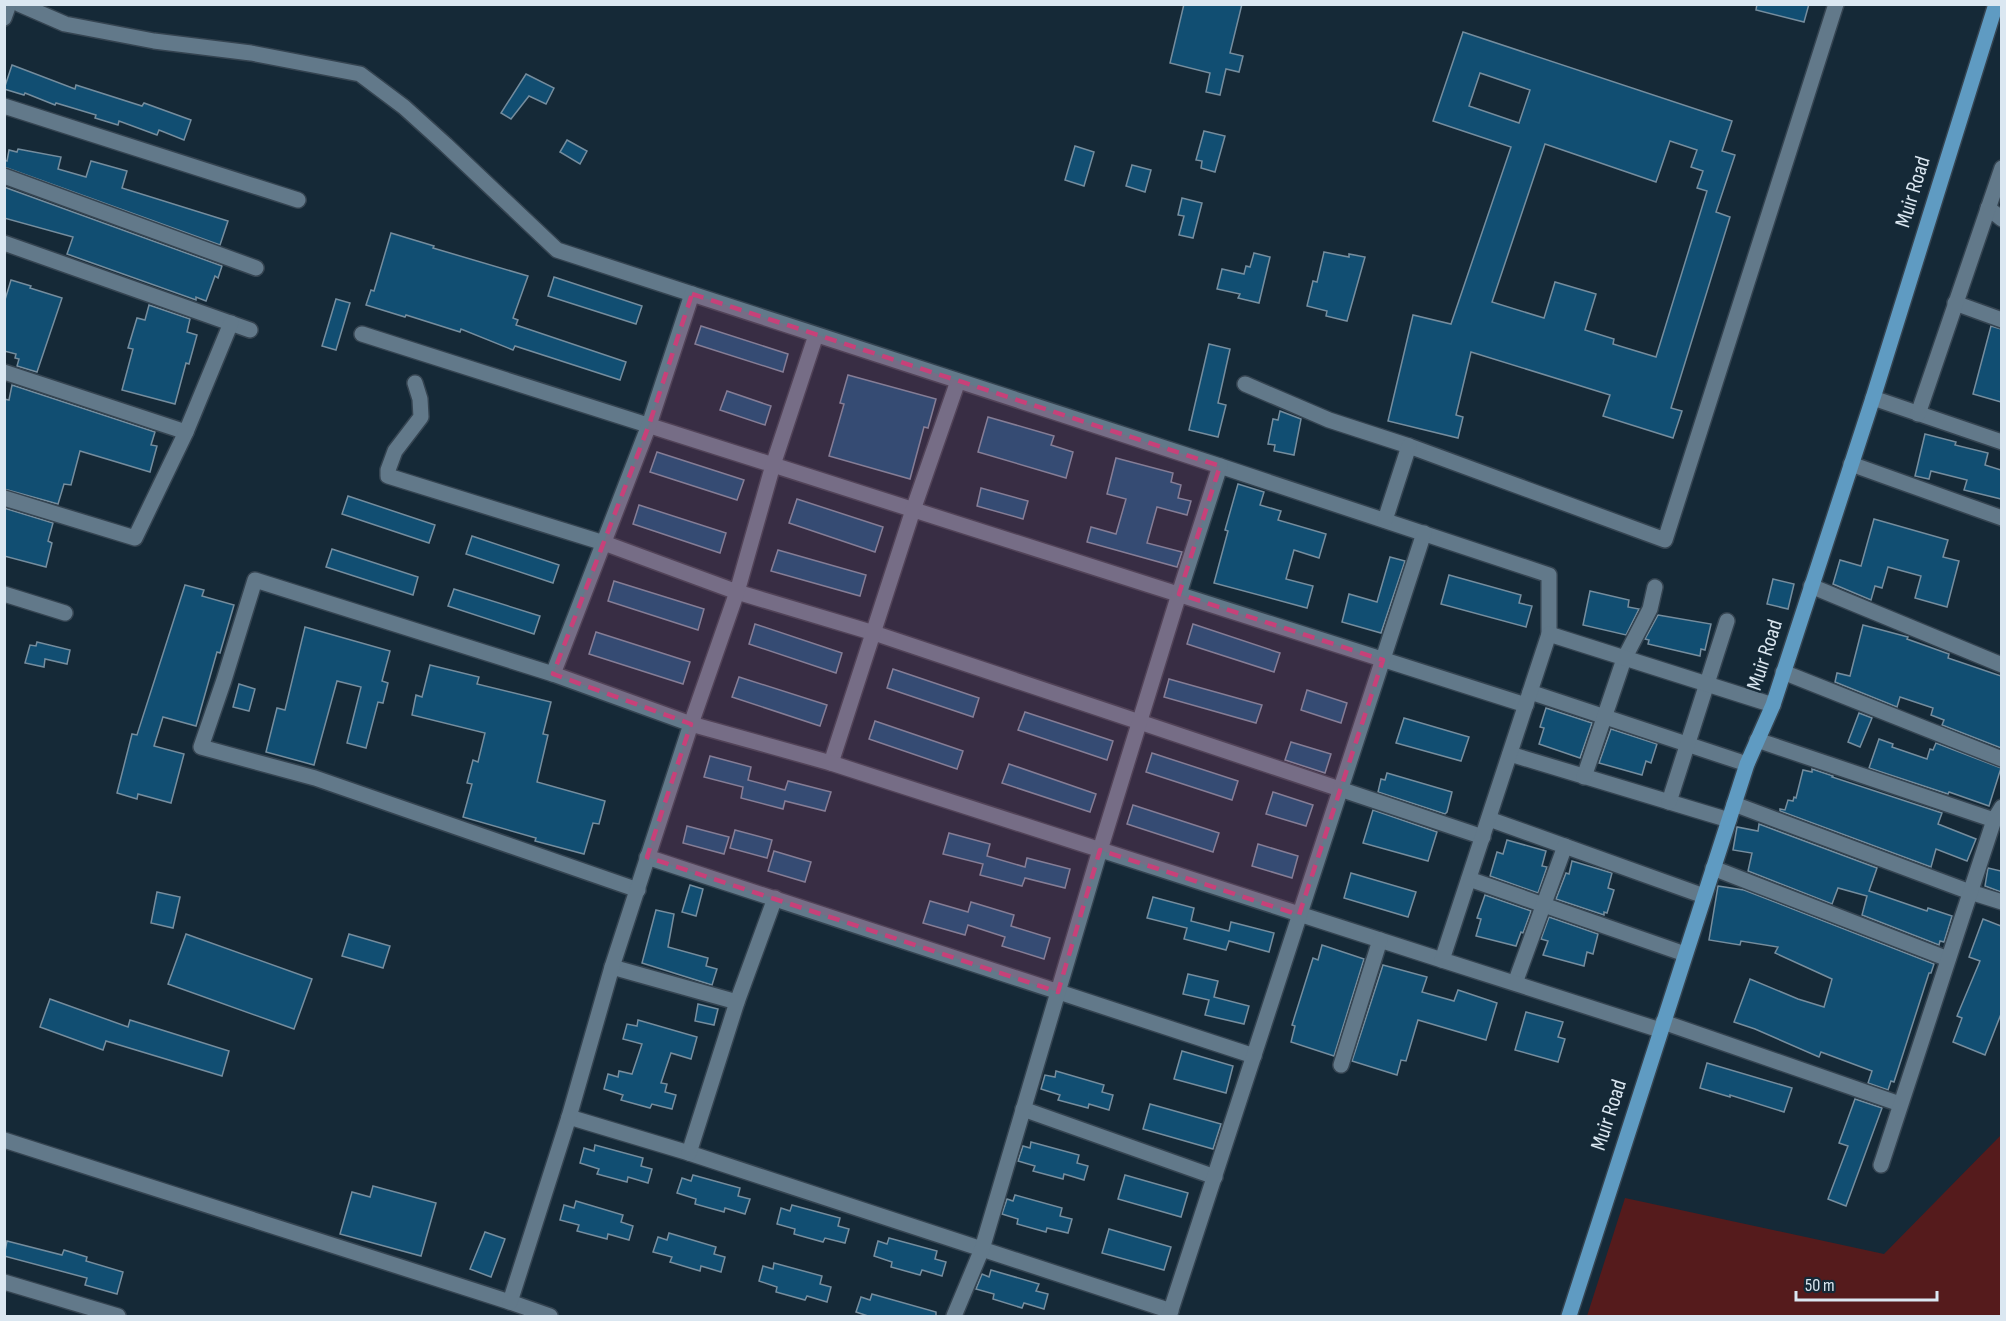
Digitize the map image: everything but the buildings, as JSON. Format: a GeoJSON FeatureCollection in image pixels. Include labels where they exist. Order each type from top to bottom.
{"type":"FeatureCollection","features":[{"type":"Feature","properties":{"kind":"main road","name":"Muir Road"},"geometry":{"type":"LineString","coordinates":[[1569,1317],[1747,764],[1773,705],[1996,4]]}},
{"type":"Feature","properties":{"kind":"street"},"geometry":{"type":"LineString","coordinates":[[4,18],[9,4]]}},
{"type":"Feature","properties":{"kind":"street"},"geometry":{"type":"LineString","coordinates":[[19,4],[65,24],[154,41],[251,53],[360,74],[404,107],[557,250],[1549,575],[1549,634],[1442,960]]}},
{"type":"Feature","properties":{"kind":"street"},"geometry":{"type":"LineString","coordinates":[[1245,384],[1329,420],[1409,446],[1665,540],[1836,4]]}},
{"type":"Feature","properties":{"kind":"street"},"geometry":{"type":"LineString","coordinates":[[4,106],[298,200]]}},
{"type":"Feature","properties":{"kind":"street"},"geometry":{"type":"LineString","coordinates":[[1918,414],[2001,168]]}},
{"type":"Feature","properties":{"kind":"street"},"geometry":{"type":"LineString","coordinates":[[4,176],[256,268]]}},
{"type":"Feature","properties":{"kind":"street"},"geometry":{"type":"LineString","coordinates":[[1988,208],[2001,219]]}},
{"type":"Feature","properties":{"kind":"street"},"geometry":{"type":"LineString","coordinates":[[4,243],[250,330]]}},
{"type":"Feature","properties":{"kind":"street"},"geometry":{"type":"LineString","coordinates":[[553,674],[649,425],[692,294]]}},
{"type":"Feature","properties":{"kind":"street"},"geometry":{"type":"LineString","coordinates":[[1955,303],[2001,320]]}},
{"type":"Feature","properties":{"kind":"street"},"geometry":{"type":"LineString","coordinates":[[4,498],[135,538],[186,432],[231,323]]}},
{"type":"Feature","properties":{"kind":"street"},"geometry":{"type":"LineString","coordinates":[[362,334],[1383,660],[1605,717],[1747,764]]}},
{"type":"Feature","properties":{"kind":"street"},"geometry":{"type":"LineString","coordinates":[[510,1302],[569,1117],[612,967],[691,724],[737,592],[774,465],[816,334]]}},
{"type":"Feature","properties":{"kind":"street"},"geometry":{"type":"LineString","coordinates":[[4,372],[186,432]]}},
{"type":"Feature","properties":{"kind":"street"},"geometry":{"type":"LineString","coordinates":[[831,763],[913,510],[958,381]]}},
{"type":"Feature","properties":{"kind":"street"},"geometry":{"type":"LineString","coordinates":[[415,383],[420,399],[421,417],[395,451],[388,476],[604,543],[737,592],[874,633],[1483,837]]}},
{"type":"Feature","properties":{"kind":"street"},"geometry":{"type":"LineString","coordinates":[[1872,398],[1999,442],[2001,426]]}},
{"type":"Feature","properties":{"kind":"street"},"geometry":{"type":"LineString","coordinates":[[1384,520],[1409,446]]}},
{"type":"Feature","properties":{"kind":"street"},"geometry":{"type":"LineString","coordinates":[[1851,464],[2001,518]]}},
{"type":"Feature","properties":{"kind":"street"},"geometry":{"type":"LineString","coordinates":[[954,1317],[982,1249],[1100,850],[1220,466]]}},
{"type":"Feature","properties":{"kind":"street"},"geometry":{"type":"LineString","coordinates":[[569,1117],[689,1153],[982,1249],[1170,1314],[1424,533]]}},
{"type":"Feature","properties":{"kind":"street"},"geometry":{"type":"LineString","coordinates":[[638,890],[315,778],[201,747],[255,580],[553,674],[691,724],[831,763],[1299,915],[1515,983],[1662,1026],[1900,1104]]}},
{"type":"Feature","properties":{"kind":"street"},"geometry":{"type":"LineString","coordinates":[[1811,586],[2001,665]]}},
{"type":"Feature","properties":{"kind":"street"},"geometry":{"type":"LineString","coordinates":[[1584,777],[1624,659],[1650,609],[1655,587]]}},
{"type":"Feature","properties":{"kind":"street"},"geometry":{"type":"LineString","coordinates":[[4,594],[65,614]]}},
{"type":"Feature","properties":{"kind":"street"},"geometry":{"type":"LineString","coordinates":[[1669,802],[1727,621]]}},
{"type":"Feature","properties":{"kind":"street"},"geometry":{"type":"LineString","coordinates":[[1549,634],[1773,705]]}},
{"type":"Feature","properties":{"kind":"street"},"geometry":{"type":"LineString","coordinates":[[1783,672],[2001,759]]}},
{"type":"Feature","properties":{"kind":"street"},"geometry":{"type":"LineString","coordinates":[[1756,740],[1998,814],[1970,892],[1881,1165]]}},
{"type":"Feature","properties":{"kind":"street"},"geometry":{"type":"LineString","coordinates":[[1510,754],[1729,820]]}},
{"type":"Feature","properties":{"kind":"street"},"geometry":{"type":"LineString","coordinates":[[1734,804],[2001,902]]}},
{"type":"Feature","properties":{"kind":"street"},"geometry":{"type":"LineString","coordinates":[[1489,819],[1704,896]]}},
{"type":"Feature","properties":{"kind":"street"},"geometry":{"type":"LineString","coordinates":[[1515,983],[1565,846]]}},
{"type":"Feature","properties":{"kind":"street"},"geometry":{"type":"LineString","coordinates":[[647,857],[1254,1056]]}},
{"type":"Feature","properties":{"kind":"street"},"geometry":{"type":"LineString","coordinates":[[1713,868],[1948,959]]}},
{"type":"Feature","properties":{"kind":"street"},"geometry":{"type":"LineString","coordinates":[[1469,879],[1685,954]]}},
{"type":"Feature","properties":{"kind":"street"},"geometry":{"type":"LineString","coordinates":[[689,1153],[737,1002],[775,898]]}},
{"type":"Feature","properties":{"kind":"street"},"geometry":{"type":"LineString","coordinates":[[1341,1065],[1380,940]]}},
{"type":"Feature","properties":{"kind":"street"},"geometry":{"type":"LineString","coordinates":[[612,967],[737,1002]]}},
{"type":"Feature","properties":{"kind":"street"},"geometry":{"type":"LineString","coordinates":[[1023,1109],[1215,1177]]}},
{"type":"Feature","properties":{"kind":"street"},"geometry":{"type":"LineString","coordinates":[[4,1140],[510,1302],[550,1317]]}},
{"type":"Feature","properties":{"kind":"street"},"geometry":{"type":"LineString","coordinates":[[4,1282],[118,1317]]}},
{"type":"Feature","properties":{"kind":"highlighted area"},"geometry":{"type":"Polygon","coordinates":[[[692,294],[1220,466],[1179,594],[1383,660],[1299,915],[1100,850],[1058,992],[647,857],[691,724],[553,674],[649,425],[692,294]]]}},
{"type":"Feature","properties":{"kind":"shaded area"},"geometry":{"type":"Polygon","coordinates":[[[2001,1135],[2001,1316],[1587,1316],[1625,1198],[1884,1254],[2001,1135]]]}}]}
